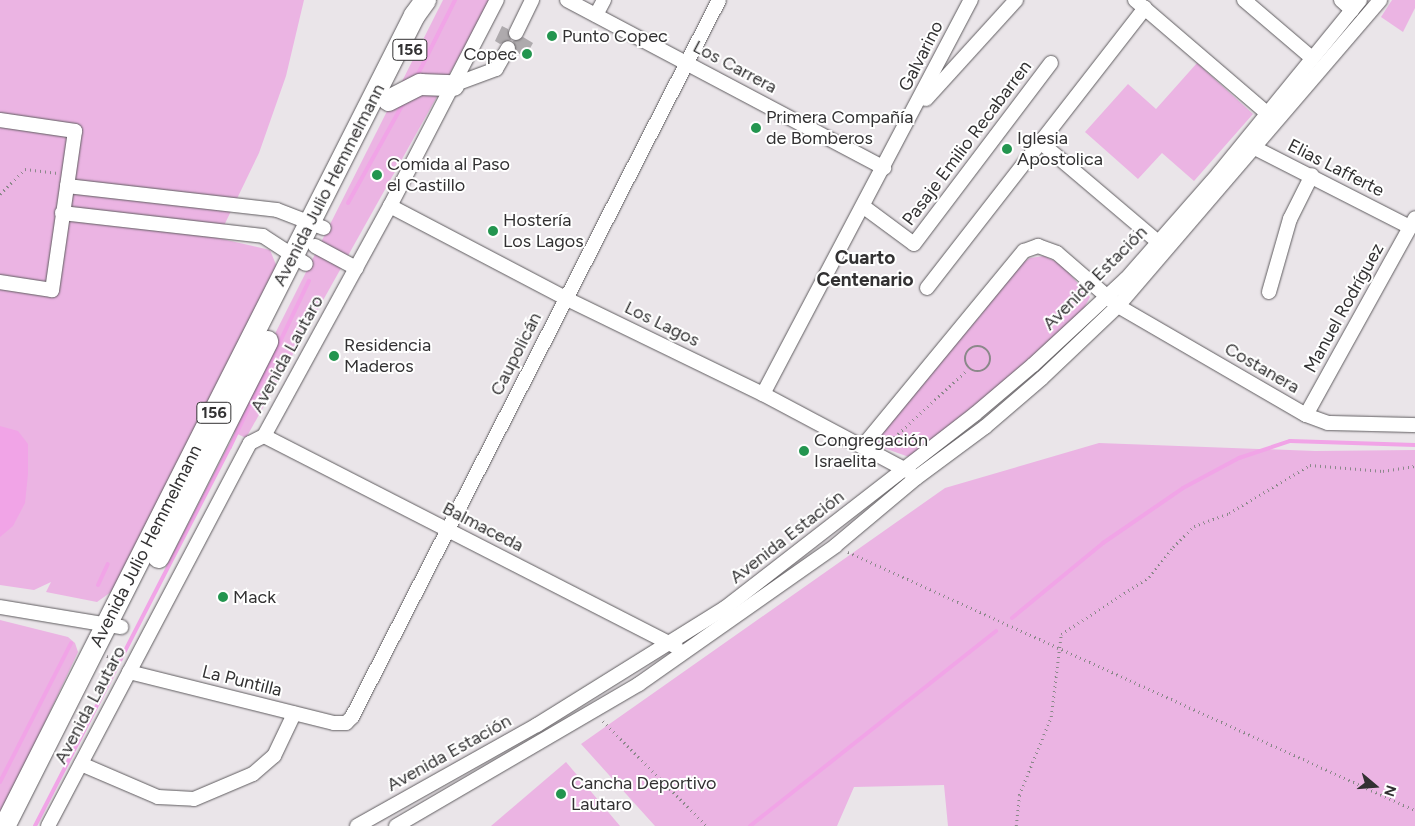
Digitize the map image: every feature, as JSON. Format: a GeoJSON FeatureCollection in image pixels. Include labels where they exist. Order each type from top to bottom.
{"type":"FeatureCollection","features":[{"type":"Feature","properties":{"kind":"highway","name":"Avenida Julio Hemmelmann"},"geometry":{"type":"LineString","coordinates":[[310,243],[414,15],[426,0]]}},
{"type":"Feature","properties":{"kind":"highway","name":"Avenida Julio Hemmelmann"},"geometry":{"type":"LineString","coordinates":[[19,826],[114,626],[310,243],[388,100],[430,0]]}},
{"type":"Feature","properties":{"kind":"highway"},"geometry":{"type":"LineString","coordinates":[[388,100],[420,84],[453,85]]}},
{"type":"Feature","properties":{"kind":"highway","name":"Avenida Julio Hemmelmann"},"geometry":{"type":"LineString","coordinates":[[4,826],[114,626]]}},
{"type":"Feature","properties":{"kind":"street","name":"Avenida Lautaro"},"geometry":{"type":"LineString","coordinates":[[48,826],[250,443],[264,436],[390,206],[497,0]]}},
{"type":"Feature","properties":{"kind":"street"},"geometry":{"type":"LineString","coordinates":[[516,33],[532,0]]}},
{"type":"Feature","properties":{"kind":"street","name":"Los Carrera"},"geometry":{"type":"LineString","coordinates":[[567,0],[884,168]]}},
{"type":"Feature","properties":{"kind":"street"},"geometry":{"type":"LineString","coordinates":[[596,15],[604,0]]}},
{"type":"Feature","properties":{"kind":"street","name":"Caupolicán"},"geometry":{"type":"LineString","coordinates":[[346,723],[358,708],[718,0]]}},
{"type":"Feature","properties":{"kind":"street","name":"Galvarino"},"geometry":{"type":"LineString","coordinates":[[763,394],[864,206],[971,0]]}},
{"type":"Feature","properties":{"kind":"street"},"geometry":{"type":"LineString","coordinates":[[913,113],[1016,0]]}},
{"type":"Feature","properties":{"kind":"street"},"geometry":{"type":"LineString","coordinates":[[1244,0],[1312,58]]}},
{"type":"Feature","properties":{"kind":"street"},"geometry":{"type":"LineString","coordinates":[[1341,0],[1356,5]]}},
{"type":"Feature","properties":{"kind":"street","name":"Avenida Estación"},"geometry":{"type":"LineString","coordinates":[[396,826],[594,712],[686,653],[836,546],[916,478],[985,427],[1042,378],[1118,306],[1163,246],[1249,145],[1380,0]]}},
{"type":"Feature","properties":{"kind":"street"},"geometry":{"type":"LineString","coordinates":[[927,288],[1140,4],[1273,118]]}},
{"type":"Feature","properties":{"kind":"street","name":"Avenida Estación"},"geometry":{"type":"LineString","coordinates":[[1273,118],[1312,58],[1356,5]]}},
{"type":"Feature","properties":{"kind":"street"},"geometry":{"type":"LineString","coordinates":[[453,85],[496,69],[508,48]]}},
{"type":"Feature","properties":{"kind":"street","name":"Pasaje Emilio Recabarren"},"geometry":{"type":"LineString","coordinates":[[864,206],[914,244],[1051,63]]}},
{"type":"Feature","properties":{"kind":"street"},"geometry":{"type":"LineString","coordinates":[[0,120],[75,131],[52,290],[0,282]]}},
{"type":"Feature","properties":{"kind":"street"},"geometry":{"type":"LineString","coordinates":[[1039,141],[1163,246]]}},
{"type":"Feature","properties":{"kind":"street","name":"Elias Lafferte"},"geometry":{"type":"LineString","coordinates":[[1249,145],[1412,223]]}},
{"type":"Feature","properties":{"kind":"street"},"geometry":{"type":"LineString","coordinates":[[1269,292],[1290,219],[1312,175]]}},
{"type":"Feature","properties":{"kind":"street"},"geometry":{"type":"LineString","coordinates":[[67,186],[277,210],[310,243],[356,268]]}},
{"type":"Feature","properties":{"kind":"street","name":"Los Lagos"},"geometry":{"type":"LineString","coordinates":[[390,206],[565,298],[763,394],[904,467],[916,478]]}},
{"type":"Feature","properties":{"kind":"street"},"geometry":{"type":"LineString","coordinates":[[62,214],[310,243]]}},
{"type":"Feature","properties":{"kind":"street","name":"Manuel Rodríguez"},"geometry":{"type":"LineString","coordinates":[[1306,415],[1412,223]]}},
{"type":"Feature","properties":{"kind":"street","name":"Costanera"},"geometry":{"type":"LineString","coordinates":[[863,446],[1024,251],[1038,246],[1051,249],[1118,306],[1306,415],[1328,423],[1414,423]]}},
{"type":"Feature","properties":{"kind":"street","name":"Avenida Estación"},"geometry":{"type":"LineString","coordinates":[[358,826],[583,697],[725,608],[834,527],[904,467],[1033,365],[1163,246]]}},
{"type":"Feature","properties":{"kind":"street","name":"Balmaceda"},"geometry":{"type":"LineString","coordinates":[[264,436],[686,653]]}},
{"type":"Feature","properties":{"kind":"street"},"geometry":{"type":"LineString","coordinates":[[0,607],[114,626]]}},
{"type":"Feature","properties":{"kind":"street","name":"La Puntilla"},"geometry":{"type":"LineString","coordinates":[[129,672],[294,714],[346,723]]}},
{"type":"Feature","properties":{"kind":"street"},"geometry":{"type":"LineString","coordinates":[[583,697],[594,712]]}},
{"type":"Feature","properties":{"kind":"street"},"geometry":{"type":"LineString","coordinates":[[81,764],[158,796],[194,799],[253,774],[274,756],[294,714]]}},
{"type":"Feature","properties":{"kind":"path"},"geometry":{"type":"LineString","coordinates":[[973,347],[986,349],[991,361],[987,368],[979,373],[968,369],[964,360],[967,352],[973,347]]}},
{"type":"Feature","properties":{"kind":"path"},"geometry":{"type":"LineString","coordinates":[[877,453],[968,369]]}},
{"type":"Feature","properties":{"kind":"path"},"geometry":{"type":"LineString","coordinates":[[1016,826],[1019,795],[1051,717],[1061,634],[1150,577],[1173,547],[1194,526],[1229,513],[1310,465],[1383,472],[1415,466]]}},
{"type":"Feature","properties":{"kind":"path"},"geometry":{"type":"LineString","coordinates":[[836,546],[1059,650],[1415,810]]}},
{"type":"Feature","properties":{"kind":"path"},"geometry":{"type":"LineString","coordinates":[[594,712],[707,826]]}},
{"type":"Feature","properties":{"kind":"shaded area"},"geometry":{"type":"Polygon","coordinates":[[[0,0],[304,0],[286,76],[259,153],[218,238],[270,250],[279,272],[118,587],[97,602],[46,592],[51,582],[34,590],[0,585],[0,0]]]}},
{"type":"Feature","properties":{"kind":"shaded area"},"geometry":{"type":"Polygon","coordinates":[[[443,0],[491,0],[246,438],[227,429],[443,0]]]}},
{"type":"Feature","properties":{"kind":"shaded area"},"geometry":{"type":"Polygon","coordinates":[[[1392,0],[1415,0],[1415,8],[1403,32],[1381,17],[1392,0]]]}},
{"type":"Feature","properties":{"kind":"shaded area"},"geometry":{"type":"Polygon","coordinates":[[[1197,63],[1253,114],[1194,181],[1162,153],[1138,179],[1085,132],[1128,84],[1156,109],[1197,63]]]}},
{"type":"Feature","properties":{"kind":"shaded area"},"geometry":{"type":"Polygon","coordinates":[[[1044,256],[1061,264],[1090,297],[1083,310],[1004,384],[909,457],[870,443],[979,317],[1018,266],[1030,258],[1044,256]]]}},
{"type":"Feature","properties":{"kind":"shaded area"},"geometry":{"type":"Polygon","coordinates":[[[0,426],[18,431],[28,444],[28,474],[25,503],[13,526],[0,537],[0,426]]]}},
{"type":"Feature","properties":{"kind":"shaded area"},"geometry":{"type":"Polygon","coordinates":[[[1099,443],[1315,451],[1415,450],[1415,826],[948,826],[944,785],[854,787],[837,826],[655,826],[581,744],[945,488],[1099,443]]]}},
{"type":"Feature","properties":{"kind":"shaded area"},"geometry":{"type":"Polygon","coordinates":[[[0,620],[68,637],[75,643],[78,652],[0,818],[0,620]]]}},
{"type":"Feature","properties":{"kind":"shaded area","name":"Cancha Deportivo Lautaro"},"geometry":{"type":"Polygon","coordinates":[[[566,762],[620,826],[491,826],[566,762]]]}},
{"type":"Feature","properties":{"kind":"building"},"geometry":{"type":"Polygon","coordinates":[[[502,26],[508,29],[511,40],[500,44],[495,41],[502,26]]]}},
{"type":"Feature","properties":{"kind":"building"},"geometry":{"type":"Polygon","coordinates":[[[523,37],[533,43],[525,57],[516,52],[513,41],[523,37]]]}},
{"type":"Feature","properties":{"kind":"waterway"},"geometry":{"type":"LineString","coordinates":[[418,74],[455,0]]}},
{"type":"Feature","properties":{"kind":"waterway"},"geometry":{"type":"LineString","coordinates":[[348,203],[404,102]]}},
{"type":"Feature","properties":{"kind":"waterway"},"geometry":{"type":"LineString","coordinates":[[35,826],[230,447],[309,281]]}},
{"type":"Feature","properties":{"kind":"waterway"},"geometry":{"type":"LineString","coordinates":[[1012,618],[1103,543],[1183,488],[1239,458],[1290,441],[1415,445]]}},
{"type":"Feature","properties":{"kind":"waterway"},"geometry":{"type":"LineString","coordinates":[[98,585],[108,564]]}},
{"type":"Feature","properties":{"kind":"waterway"},"geometry":{"type":"LineString","coordinates":[[750,826],[996,631]]}},
{"type":"Feature","properties":{"kind":"waterway"},"geometry":{"type":"LineString","coordinates":[[0,782],[71,643]]}},
{"type":"Feature","properties":{"kind":"place","name":"Punto Copec"},"geometry":{"type":"Point","coordinates":[552,36]}},
{"type":"Feature","properties":{"kind":"place","name":"Copec"},"geometry":{"type":"Point","coordinates":[527,54]}},
{"type":"Feature","properties":{"kind":"place","name":"Primera Compañía de Bomberos"},"geometry":{"type":"Point","coordinates":[756,128]}},
{"type":"Feature","properties":{"kind":"place","name":"Iglesia Apostolica"},"geometry":{"type":"Point","coordinates":[1007,149]}},
{"type":"Feature","properties":{"kind":"place","name":"Comida al Paso el Castillo"},"geometry":{"type":"Point","coordinates":[377,175]}},
{"type":"Feature","properties":{"kind":"place","name":"Hostería Los Lagos"},"geometry":{"type":"Point","coordinates":[493,231]}},
{"type":"Feature","properties":{"kind":"place","name":"Residencia Maderos"},"geometry":{"type":"Point","coordinates":[334,356]}},
{"type":"Feature","properties":{"kind":"place","name":"Congregación Israelita"},"geometry":{"type":"Point","coordinates":[804,451]}},
{"type":"Feature","properties":{"kind":"place","name":"Mack"},"geometry":{"type":"Point","coordinates":[223,597]}},
{"type":"Feature","properties":{"kind":"place","name":"Cancha Deportivo Lautaro"},"geometry":{"type":"Point","coordinates":[561,794]}},
{"type":"Feature","properties":{"kind":"district","name":"Cuarto Centenario"},"geometry":{"type":"Point","coordinates":[865,269]}}]}
